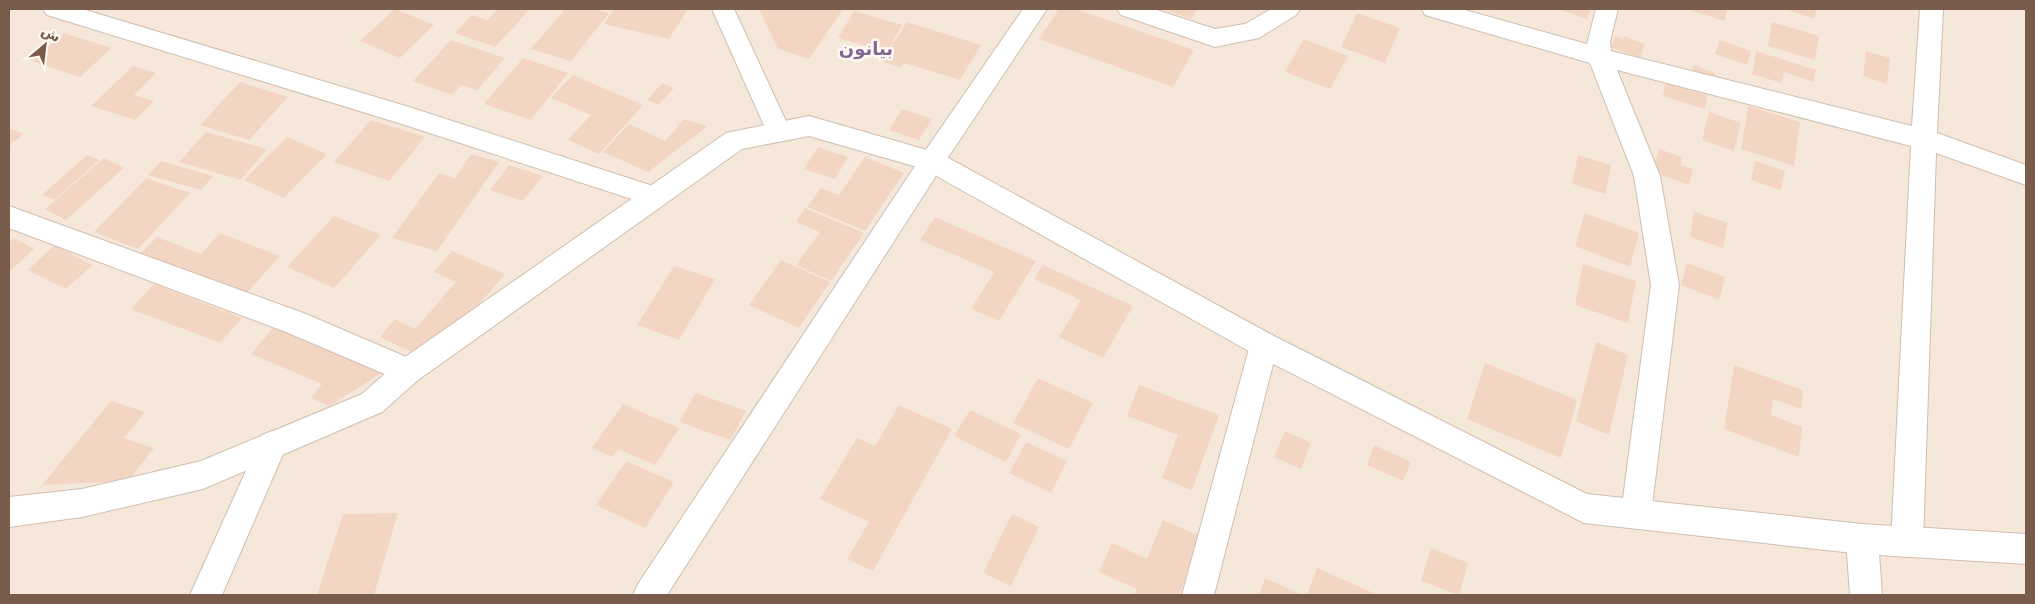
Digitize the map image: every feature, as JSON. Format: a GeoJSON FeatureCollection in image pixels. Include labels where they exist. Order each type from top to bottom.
{"type":"FeatureCollection","features":[{"type":"Feature","properties":{"kind":"street"},"geometry":{"type":"LineString","coordinates":[[55,9],[409,116],[656,197]]}},
{"type":"Feature","properties":{"kind":"street"},"geometry":{"type":"LineString","coordinates":[[723,9],[779,132]]}},
{"type":"Feature","properties":{"kind":"street"},"geometry":{"type":"LineString","coordinates":[[649,595],[932,161],[1035,9]]}},
{"type":"Feature","properties":{"kind":"street"},"geometry":{"type":"LineString","coordinates":[[1128,9],[1215,38],[1251,32],[1288,9]]}},
{"type":"Feature","properties":{"kind":"street"},"geometry":{"type":"LineString","coordinates":[[1433,9],[1600,57],[1924,139],[2026,175]]}},
{"type":"Feature","properties":{"kind":"street"},"geometry":{"type":"LineString","coordinates":[[1607,9],[1598,41],[1600,57],[1647,176],[1665,285],[1636,514]]}},
{"type":"Feature","properties":{"kind":"street"},"geometry":{"type":"LineString","coordinates":[[1907,542],[1924,139],[1932,9]]}},
{"type":"Feature","properties":{"kind":"street"},"geometry":{"type":"LineString","coordinates":[[9,512],[82,504],[203,475],[372,403],[408,371],[735,140],[809,126],[932,161],[1264,345],[1584,508],[1862,539],[2026,549]]}},
{"type":"Feature","properties":{"kind":"street"},"geometry":{"type":"LineString","coordinates":[[9,217],[296,323],[408,371]]}},
{"type":"Feature","properties":{"kind":"street"},"geometry":{"type":"LineString","coordinates":[[1198,595],[1264,345]]}},
{"type":"Feature","properties":{"kind":"street"},"geometry":{"type":"LineString","coordinates":[[206,595],[272,445]]}},
{"type":"Feature","properties":{"kind":"street"},"geometry":{"type":"LineString","coordinates":[[1862,539],[1866,595]]}},
{"type":"Feature","properties":{"kind":"shaded area"},"geometry":{"type":"Polygon","coordinates":[[[9,9],[2026,9],[2026,595],[9,595],[9,9]]]}},
{"type":"Feature","properties":{"kind":"building"},"geometry":{"type":"Polygon","coordinates":[[[395,9],[434,25],[400,58],[360,41],[395,9]]]}},
{"type":"Feature","properties":{"kind":"building"},"geometry":{"type":"Polygon","coordinates":[[[498,9],[530,9],[495,47],[455,33],[472,15],[487,20],[498,9]]]}},
{"type":"Feature","properties":{"kind":"building"},"geometry":{"type":"Polygon","coordinates":[[[565,9],[595,9],[609,13],[571,61],[531,49],[565,9]]]}},
{"type":"Feature","properties":{"kind":"building"},"geometry":{"type":"Polygon","coordinates":[[[614,9],[688,9],[669,39],[604,24],[614,9]]]}},
{"type":"Feature","properties":{"kind":"building"},"geometry":{"type":"Polygon","coordinates":[[[759,9],[843,9],[809,59],[778,49],[759,9]]]}},
{"type":"Feature","properties":{"kind":"building"},"geometry":{"type":"Polygon","coordinates":[[[1059,9],[1076,9],[1194,50],[1173,87],[1039,39],[1059,9]]]}},
{"type":"Feature","properties":{"kind":"building"},"geometry":{"type":"Polygon","coordinates":[[[1164,9],[1197,9],[1191,19],[1164,9]]]}},
{"type":"Feature","properties":{"kind":"building"},"geometry":{"type":"Polygon","coordinates":[[[1558,9],[1591,9],[1587,19],[1558,9]]]}},
{"type":"Feature","properties":{"kind":"building"},"geometry":{"type":"Polygon","coordinates":[[[1686,9],[1727,9],[1725,21],[1686,9]]]}},
{"type":"Feature","properties":{"kind":"building"},"geometry":{"type":"Polygon","coordinates":[[[1785,9],[1817,9],[1814,19],[1785,9]]]}},
{"type":"Feature","properties":{"kind":"building"},"geometry":{"type":"Polygon","coordinates":[[[854,11],[902,25],[887,52],[838,38],[854,11]]]}},
{"type":"Feature","properties":{"kind":"building"},"geometry":{"type":"Polygon","coordinates":[[[1357,13],[1400,28],[1385,63],[1341,47],[1357,13]]]}},
{"type":"Feature","properties":{"kind":"building"},"geometry":{"type":"Polygon","coordinates":[[[907,22],[981,45],[960,80],[904,63],[901,68],[882,61],[907,22]]]}},
{"type":"Feature","properties":{"kind":"building"},"geometry":{"type":"Polygon","coordinates":[[[1772,22],[1819,36],[1815,60],[1768,46],[1772,22]]]}},
{"type":"Feature","properties":{"kind":"building"},"geometry":{"type":"Polygon","coordinates":[[[64,33],[111,48],[80,77],[32,61],[64,33]]]}},
{"type":"Feature","properties":{"kind":"building"},"geometry":{"type":"Polygon","coordinates":[[[1615,36],[1623,39],[1624,36],[1645,44],[1640,58],[1611,47],[1615,36]]]}},
{"type":"Feature","properties":{"kind":"building"},"geometry":{"type":"Polygon","coordinates":[[[1304,39],[1348,56],[1330,89],[1285,72],[1304,39]]]}},
{"type":"Feature","properties":{"kind":"building"},"geometry":{"type":"Polygon","coordinates":[[[451,40],[505,58],[477,90],[461,85],[452,95],[413,81],[451,40]]]}},
{"type":"Feature","properties":{"kind":"building"},"geometry":{"type":"Polygon","coordinates":[[[1720,40],[1751,51],[1747,65],[1715,54],[1720,40]]]}},
{"type":"Feature","properties":{"kind":"building"},"geometry":{"type":"Polygon","coordinates":[[[1756,51],[1816,70],[1814,82],[1784,72],[1782,83],[1752,74],[1756,51]]]}},
{"type":"Feature","properties":{"kind":"building"},"geometry":{"type":"Polygon","coordinates":[[[1866,51],[1890,58],[1887,84],[1863,76],[1866,51]]]}},
{"type":"Feature","properties":{"kind":"building"},"geometry":{"type":"Polygon","coordinates":[[[523,58],[568,73],[531,120],[484,104],[523,58]]]}},
{"type":"Feature","properties":{"kind":"building"},"geometry":{"type":"Polygon","coordinates":[[[1694,65],[1715,73],[1712,81],[1691,74],[1694,65]]]}},
{"type":"Feature","properties":{"kind":"building"},"geometry":{"type":"Polygon","coordinates":[[[133,66],[156,73],[134,95],[154,101],[135,120],[91,106],[133,66]]]}},
{"type":"Feature","properties":{"kind":"building"},"geometry":{"type":"Polygon","coordinates":[[[573,75],[643,105],[599,154],[568,140],[591,115],[551,98],[573,75]]]}},
{"type":"Feature","properties":{"kind":"building"},"geometry":{"type":"Polygon","coordinates":[[[240,82],[288,97],[249,140],[200,125],[240,82]]]}},
{"type":"Feature","properties":{"kind":"building"},"geometry":{"type":"Polygon","coordinates":[[[662,83],[674,88],[659,105],[647,100],[662,83]]]}},
{"type":"Feature","properties":{"kind":"building"},"geometry":{"type":"Polygon","coordinates":[[[1665,83],[1707,95],[1705,109],[1663,96],[1665,83]]]}},
{"type":"Feature","properties":{"kind":"building"},"geometry":{"type":"Polygon","coordinates":[[[1748,106],[1800,122],[1794,166],[1741,149],[1748,106]]]}},
{"type":"Feature","properties":{"kind":"building"},"geometry":{"type":"Polygon","coordinates":[[[902,109],[932,119],[919,140],[889,130],[902,109]]]}},
{"type":"Feature","properties":{"kind":"building"},"geometry":{"type":"Polygon","coordinates":[[[1709,112],[1741,123],[1734,151],[1702,140],[1709,112]]]}},
{"type":"Feature","properties":{"kind":"building"},"geometry":{"type":"Polygon","coordinates":[[[684,119],[708,126],[648,172],[603,152],[629,124],[665,141],[684,119]]]}},
{"type":"Feature","properties":{"kind":"building"},"geometry":{"type":"Polygon","coordinates":[[[371,120],[425,137],[389,181],[334,162],[371,120]]]}},
{"type":"Feature","properties":{"kind":"building"},"geometry":{"type":"Polygon","coordinates":[[[9,128],[23,134],[9,146],[9,128]]]}},
{"type":"Feature","properties":{"kind":"building"},"geometry":{"type":"Polygon","coordinates":[[[206,132],[267,149],[241,180],[179,162],[206,132]]]}},
{"type":"Feature","properties":{"kind":"building"},"geometry":{"type":"Polygon","coordinates":[[[287,137],[327,154],[284,198],[244,180],[287,137]]]}},
{"type":"Feature","properties":{"kind":"building"},"geometry":{"type":"Polygon","coordinates":[[[818,147],[848,157],[835,179],[804,169],[818,147]]]}},
{"type":"Feature","properties":{"kind":"building"},"geometry":{"type":"Polygon","coordinates":[[[1659,149],[1682,157],[1681,165],[1693,169],[1689,185],[1652,172],[1659,149]]]}},
{"type":"Feature","properties":{"kind":"building"},"geometry":{"type":"Polygon","coordinates":[[[471,154],[499,162],[437,251],[392,238],[439,173],[455,178],[471,154]]]}},
{"type":"Feature","properties":{"kind":"building"},"geometry":{"type":"Polygon","coordinates":[[[87,155],[99,160],[54,200],[42,195],[87,155]]]}},
{"type":"Feature","properties":{"kind":"building"},"geometry":{"type":"Polygon","coordinates":[[[1578,155],[1611,165],[1606,194],[1572,184],[1578,155]]]}},
{"type":"Feature","properties":{"kind":"building"},"geometry":{"type":"Polygon","coordinates":[[[865,157],[904,173],[865,231],[807,207],[821,188],[839,195],[865,157]]]}},
{"type":"Feature","properties":{"kind":"building"},"geometry":{"type":"Polygon","coordinates":[[[104,158],[124,168],[66,220],[45,209],[104,158]]]}},
{"type":"Feature","properties":{"kind":"building"},"geometry":{"type":"Polygon","coordinates":[[[161,161],[213,176],[201,190],[148,175],[161,161]]]}},
{"type":"Feature","properties":{"kind":"building"},"geometry":{"type":"Polygon","coordinates":[[[1755,161],[1785,171],[1781,190],[1751,180],[1755,161]]]}},
{"type":"Feature","properties":{"kind":"building"},"geometry":{"type":"Polygon","coordinates":[[[509,165],[543,176],[523,201],[490,190],[509,165]]]}},
{"type":"Feature","properties":{"kind":"building"},"geometry":{"type":"Polygon","coordinates":[[[146,178],[190,193],[138,249],[94,232],[146,178]]]}},
{"type":"Feature","properties":{"kind":"building"},"geometry":{"type":"Polygon","coordinates":[[[805,208],[864,233],[831,281],[796,265],[820,232],[796,222],[805,208]]]}},
{"type":"Feature","properties":{"kind":"building"},"geometry":{"type":"Polygon","coordinates":[[[1694,212],[1728,223],[1723,248],[1690,237],[1694,212]]]}},
{"type":"Feature","properties":{"kind":"building"},"geometry":{"type":"Polygon","coordinates":[[[1585,213],[1639,233],[1630,267],[1575,246],[1585,213]]]}},
{"type":"Feature","properties":{"kind":"building"},"geometry":{"type":"Polygon","coordinates":[[[334,216],[381,235],[334,288],[287,267],[334,216]]]}},
{"type":"Feature","properties":{"kind":"building"},"geometry":{"type":"Polygon","coordinates":[[[935,217],[1036,261],[999,321],[971,309],[994,272],[920,240],[935,217]]]}},
{"type":"Feature","properties":{"kind":"building"},"geometry":{"type":"Polygon","coordinates":[[[220,233],[280,256],[244,296],[140,254],[157,237],[201,254],[220,233]]]}},
{"type":"Feature","properties":{"kind":"building"},"geometry":{"type":"Polygon","coordinates":[[[14,238],[34,249],[9,272],[9,243],[14,238]]]}},
{"type":"Feature","properties":{"kind":"building"},"geometry":{"type":"Polygon","coordinates":[[[55,245],[92,265],[66,289],[28,270],[55,245]]]}},
{"type":"Feature","properties":{"kind":"building"},"geometry":{"type":"Polygon","coordinates":[[[452,251],[505,274],[472,312],[414,353],[380,337],[395,319],[415,329],[456,282],[434,272],[452,251]]]}},
{"type":"Feature","properties":{"kind":"building"},"geometry":{"type":"Polygon","coordinates":[[[781,260],[830,282],[799,328],[749,305],[781,260]]]}},
{"type":"Feature","properties":{"kind":"building"},"geometry":{"type":"Polygon","coordinates":[[[1687,263],[1725,277],[1719,300],[1681,285],[1687,263]]]}},
{"type":"Feature","properties":{"kind":"building"},"geometry":{"type":"Polygon","coordinates":[[[1583,264],[1636,281],[1628,323],[1575,305],[1583,264]]]}},
{"type":"Feature","properties":{"kind":"building"},"geometry":{"type":"Polygon","coordinates":[[[1043,265],[1133,306],[1103,358],[1059,337],[1081,300],[1034,279],[1043,265]]]}},
{"type":"Feature","properties":{"kind":"building"},"geometry":{"type":"Polygon","coordinates":[[[674,266],[715,279],[679,340],[637,325],[674,266]]]}},
{"type":"Feature","properties":{"kind":"building"},"geometry":{"type":"Polygon","coordinates":[[[154,284],[242,318],[220,343],[131,309],[154,284]]]}},
{"type":"Feature","properties":{"kind":"building"},"geometry":{"type":"Polygon","coordinates":[[[273,328],[382,373],[329,406],[311,398],[322,384],[251,354],[273,328]]]}},
{"type":"Feature","properties":{"kind":"building"},"geometry":{"type":"Polygon","coordinates":[[[1596,342],[1628,355],[1609,435],[1576,421],[1596,342]]]}},
{"type":"Feature","properties":{"kind":"building"},"geometry":{"type":"Polygon","coordinates":[[[1485,363],[1577,400],[1561,458],[1467,419],[1485,363]]]}},
{"type":"Feature","properties":{"kind":"building"},"geometry":{"type":"Polygon","coordinates":[[[1734,365],[1803,390],[1801,409],[1773,399],[1771,415],[1802,427],[1799,457],[1724,429],[1734,365]]]}},
{"type":"Feature","properties":{"kind":"building"},"geometry":{"type":"Polygon","coordinates":[[[1038,378],[1093,403],[1069,449],[1013,423],[1038,378]]]}},
{"type":"Feature","properties":{"kind":"building"},"geometry":{"type":"Polygon","coordinates":[[[1139,385],[1219,415],[1192,490],[1162,478],[1178,435],[1127,416],[1139,385]]]}},
{"type":"Feature","properties":{"kind":"building"},"geometry":{"type":"Polygon","coordinates":[[[696,393],[746,411],[730,440],[679,422],[696,393]]]}},
{"type":"Feature","properties":{"kind":"building"},"geometry":{"type":"Polygon","coordinates":[[[111,401],[145,412],[124,438],[154,448],[128,481],[42,485],[111,401]]]}},
{"type":"Feature","properties":{"kind":"building"},"geometry":{"type":"Polygon","coordinates":[[[623,404],[679,428],[655,465],[618,449],[612,457],[592,448],[623,404]]]}},
{"type":"Feature","properties":{"kind":"building"},"geometry":{"type":"Polygon","coordinates":[[[899,405],[952,429],[873,571],[847,559],[869,522],[820,499],[857,438],[875,446],[899,405]]]}},
{"type":"Feature","properties":{"kind":"building"},"geometry":{"type":"Polygon","coordinates":[[[970,410],[1021,434],[1006,462],[954,436],[970,410]]]}},
{"type":"Feature","properties":{"kind":"building"},"geometry":{"type":"Polygon","coordinates":[[[1285,431],[1311,443],[1301,469],[1274,457],[1285,431]]]}},
{"type":"Feature","properties":{"kind":"building"},"geometry":{"type":"Polygon","coordinates":[[[1026,442],[1067,461],[1051,493],[1009,473],[1026,442]]]}},
{"type":"Feature","properties":{"kind":"building"},"geometry":{"type":"Polygon","coordinates":[[[1374,445],[1411,462],[1403,481],[1367,465],[1374,445]]]}},
{"type":"Feature","properties":{"kind":"building"},"geometry":{"type":"Polygon","coordinates":[[[626,461],[674,482],[645,528],[596,505],[626,461]]]}},
{"type":"Feature","properties":{"kind":"building"},"geometry":{"type":"Polygon","coordinates":[[[398,513],[374,595],[317,595],[343,514],[398,513]]]}},
{"type":"Feature","properties":{"kind":"building"},"geometry":{"type":"Polygon","coordinates":[[[1012,514],[1039,527],[1011,586],[983,573],[1012,514]]]}},
{"type":"Feature","properties":{"kind":"building"},"geometry":{"type":"Polygon","coordinates":[[[1163,520],[1202,537],[1179,595],[1134,595],[1137,589],[1099,572],[1112,543],[1147,559],[1163,520]]]}},
{"type":"Feature","properties":{"kind":"building"},"geometry":{"type":"Polygon","coordinates":[[[1431,548],[1468,563],[1459,595],[1421,581],[1431,548]]]}},
{"type":"Feature","properties":{"kind":"building"},"geometry":{"type":"Polygon","coordinates":[[[1317,568],[1378,595],[1307,595],[1317,568]]]}},
{"type":"Feature","properties":{"kind":"building"},"geometry":{"type":"Polygon","coordinates":[[[1265,578],[1302,595],[1259,595],[1265,578]]]}},
{"type":"Feature","properties":{"kind":"district","name":"بيانون"},"geometry":{"type":"Point","coordinates":[866,49]}}]}
